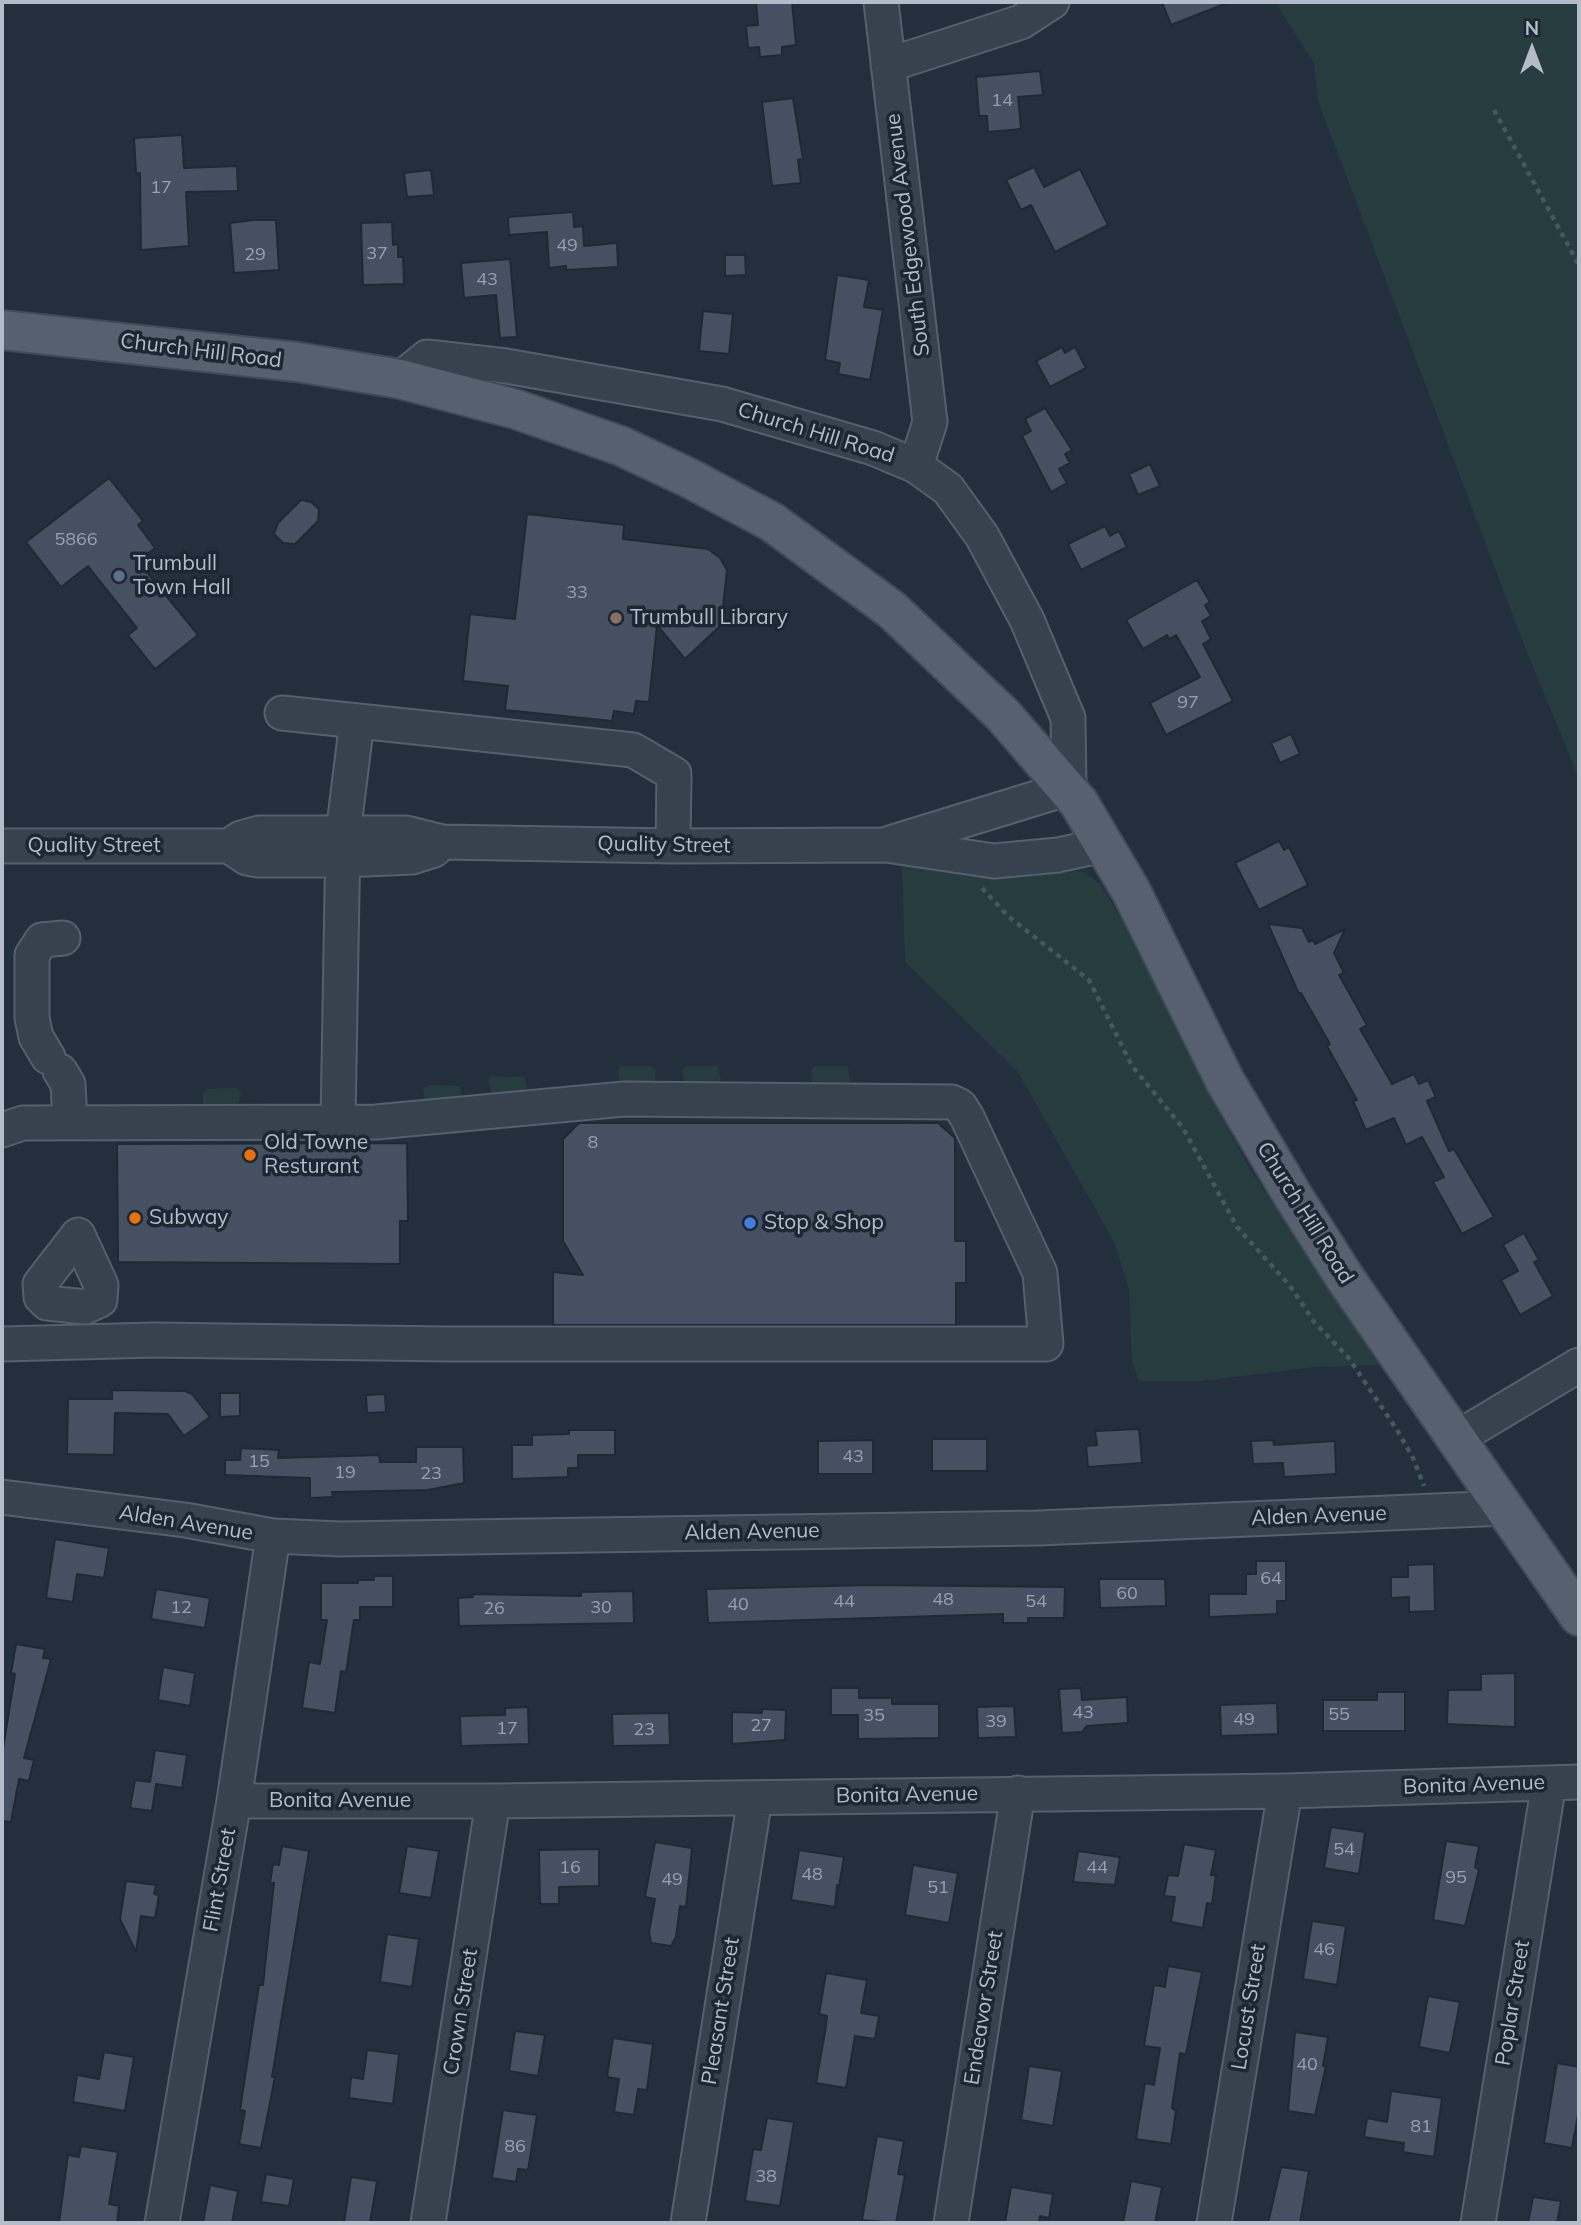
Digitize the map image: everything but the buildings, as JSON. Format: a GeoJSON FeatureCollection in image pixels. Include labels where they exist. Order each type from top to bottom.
{"type":"FeatureCollection","features":[{"type":"Feature","properties":{"kind":"main road","name":"Church Hill Road"},"geometry":{"type":"LineString","coordinates":[[2,330],[297,362],[400,379],[515,409],[621,446],[772,522],[892,610],[1003,715],[1069,788],[1132,891],[1243,1114],[1345,1278],[1579,1616]]}},
{"type":"Feature","properties":{"kind":"street","name":"South Edgewood Avenue"},"geometry":{"type":"LineString","coordinates":[[881,2],[930,422],[915,466]]}},
{"type":"Feature","properties":{"kind":"street"},"geometry":{"type":"LineString","coordinates":[[888,65],[1021,22],[1052,2]]}},
{"type":"Feature","properties":{"kind":"street","name":"Church Hill Road"},"geometry":{"type":"LineString","coordinates":[[400,379],[427,358],[506,366],[722,404],[873,448],[915,466],[948,489],[963,508],[982,536],[1027,620],[1068,718],[1069,788]]}},
{"type":"Feature","properties":{"kind":"street"},"geometry":{"type":"LineString","coordinates":[[282,713],[633,750],[674,774],[673,846]]}},
{"type":"Feature","properties":{"kind":"street"},"geometry":{"type":"LineString","coordinates":[[338,1123],[343,847],[357,720]]}},
{"type":"Feature","properties":{"kind":"street","name":"Quality Street"},"geometry":{"type":"LineString","coordinates":[[886,845],[1069,788]]}},
{"type":"Feature","properties":{"kind":"street","name":"Quality Street"},"geometry":{"type":"LineString","coordinates":[[2,846],[229,846],[241,838],[259,833],[343,847],[406,833],[442,842],[673,846],[886,845],[973,860],[1058,855],[1104,845]]}},
{"type":"Feature","properties":{"kind":"street"},"geometry":{"type":"LineString","coordinates":[[63,938],[42,940],[32,954],[32,1018],[36,1037],[68,1084],[70,1123]]}},
{"type":"Feature","properties":{"kind":"street"},"geometry":{"type":"LineString","coordinates":[[2,1344],[155,1340],[1046,1343],[1040,1273],[967,1117],[960,1107],[952,1102],[624,1099],[539,1104],[433,1119],[338,1123],[9,1123]]}},
{"type":"Feature","properties":{"kind":"street"},"geometry":{"type":"LineString","coordinates":[[1457,1438],[1579,1366]]}},
{"type":"Feature","properties":{"kind":"street","name":"Alden Avenue"},"geometry":{"type":"LineString","coordinates":[[2,1497],[185,1520],[273,1536],[453,1538],[1038,1528],[1505,1508]]}},
{"type":"Feature","properties":{"kind":"street","name":"Flint Street"},"geometry":{"type":"LineString","coordinates":[[162,2223],[234,1801],[273,1536]]}},
{"type":"Feature","properties":{"kind":"street","name":"Bonita Avenue"},"geometry":{"type":"LineString","coordinates":[[234,1801],[493,1801],[1285,1791],[1564,1782]]}},
{"type":"Feature","properties":{"kind":"street","name":"Poplar Street"},"geometry":{"type":"LineString","coordinates":[[1478,2223],[1564,1782]]}},
{"type":"Feature","properties":{"kind":"street","name":"Locust Street"},"geometry":{"type":"LineString","coordinates":[[1214,2223],[1285,1791]]}},
{"type":"Feature","properties":{"kind":"street","name":"Endeavor Street"},"geometry":{"type":"LineString","coordinates":[[951,2223],[1018,1793]]}},
{"type":"Feature","properties":{"kind":"street","name":"Pleasant Street"},"geometry":{"type":"LineString","coordinates":[[688,2223],[755,1798]]}},
{"type":"Feature","properties":{"kind":"street","name":"Crown Street"},"geometry":{"type":"LineString","coordinates":[[428,2223],[493,1801]]}},
{"type":"Feature","properties":{"kind":"path"},"geometry":{"type":"LineString","coordinates":[[1494,110],[1579,265]]}},
{"type":"Feature","properties":{"kind":"path"},"geometry":{"type":"LineString","coordinates":[[973,860],[980,885],[990,899],[1076,968],[1097,991],[1132,1066],[1183,1128],[1237,1227],[1290,1286],[1315,1323],[1348,1357],[1390,1419],[1421,1475],[1428,1511]]}},
{"type":"Feature","properties":{"kind":"green space"},"geometry":{"type":"Polygon","coordinates":[[[1275,2],[1579,2],[1579,779],[1519,632],[1318,101],[1314,63],[1275,2]]]}},
{"type":"Feature","properties":{"kind":"green space"},"geometry":{"type":"Polygon","coordinates":[[[902,865],[966,873],[1084,872],[1101,885],[1125,925],[1200,1077],[1250,1169],[1379,1365],[1315,1367],[1201,1381],[1139,1381],[1132,1363],[1129,1290],[1114,1242],[1018,1072],[905,962],[902,865]]]}},
{"type":"Feature","properties":{"kind":"green space"},"geometry":{"type":"Polygon","coordinates":[[[621,1066],[652,1066],[656,1070],[655,1083],[620,1084],[618,1070],[621,1066]]]}},
{"type":"Feature","properties":{"kind":"green space"},"geometry":{"type":"Polygon","coordinates":[[[686,1066],[718,1066],[721,1080],[718,1084],[686,1084],[682,1070],[686,1066]]]}},
{"type":"Feature","properties":{"kind":"green space"},"geometry":{"type":"Polygon","coordinates":[[[816,1066],[848,1066],[850,1081],[846,1084],[816,1085],[812,1082],[811,1070],[816,1066]]]}},
{"type":"Feature","properties":{"kind":"green space"},"geometry":{"type":"Polygon","coordinates":[[[492,1076],[524,1077],[527,1086],[524,1090],[492,1094],[488,1081],[492,1076]]]}},
{"type":"Feature","properties":{"kind":"green space"},"geometry":{"type":"Polygon","coordinates":[[[428,1085],[460,1086],[461,1095],[425,1101],[423,1089],[428,1085]]]}},
{"type":"Feature","properties":{"kind":"green space"},"geometry":{"type":"Polygon","coordinates":[[[236,1088],[241,1092],[238,1107],[206,1107],[203,1104],[203,1093],[207,1089],[236,1088]]]}},
{"type":"Feature","properties":{"kind":"place","name":"Trumbull Town Hall"},"geometry":{"type":"Point","coordinates":[119,576]}},
{"type":"Feature","properties":{"kind":"place","name":"Trumbull Library"},"geometry":{"type":"Point","coordinates":[616,618]}},
{"type":"Feature","properties":{"kind":"place","name":"Old Towne Resturant"},"geometry":{"type":"Point","coordinates":[250,1155]}},
{"type":"Feature","properties":{"kind":"place","name":"Subway"},"geometry":{"type":"Point","coordinates":[135,1218]}},
{"type":"Feature","properties":{"kind":"place","name":"Stop & Shop"},"geometry":{"type":"Point","coordinates":[750,1223]}}]}
